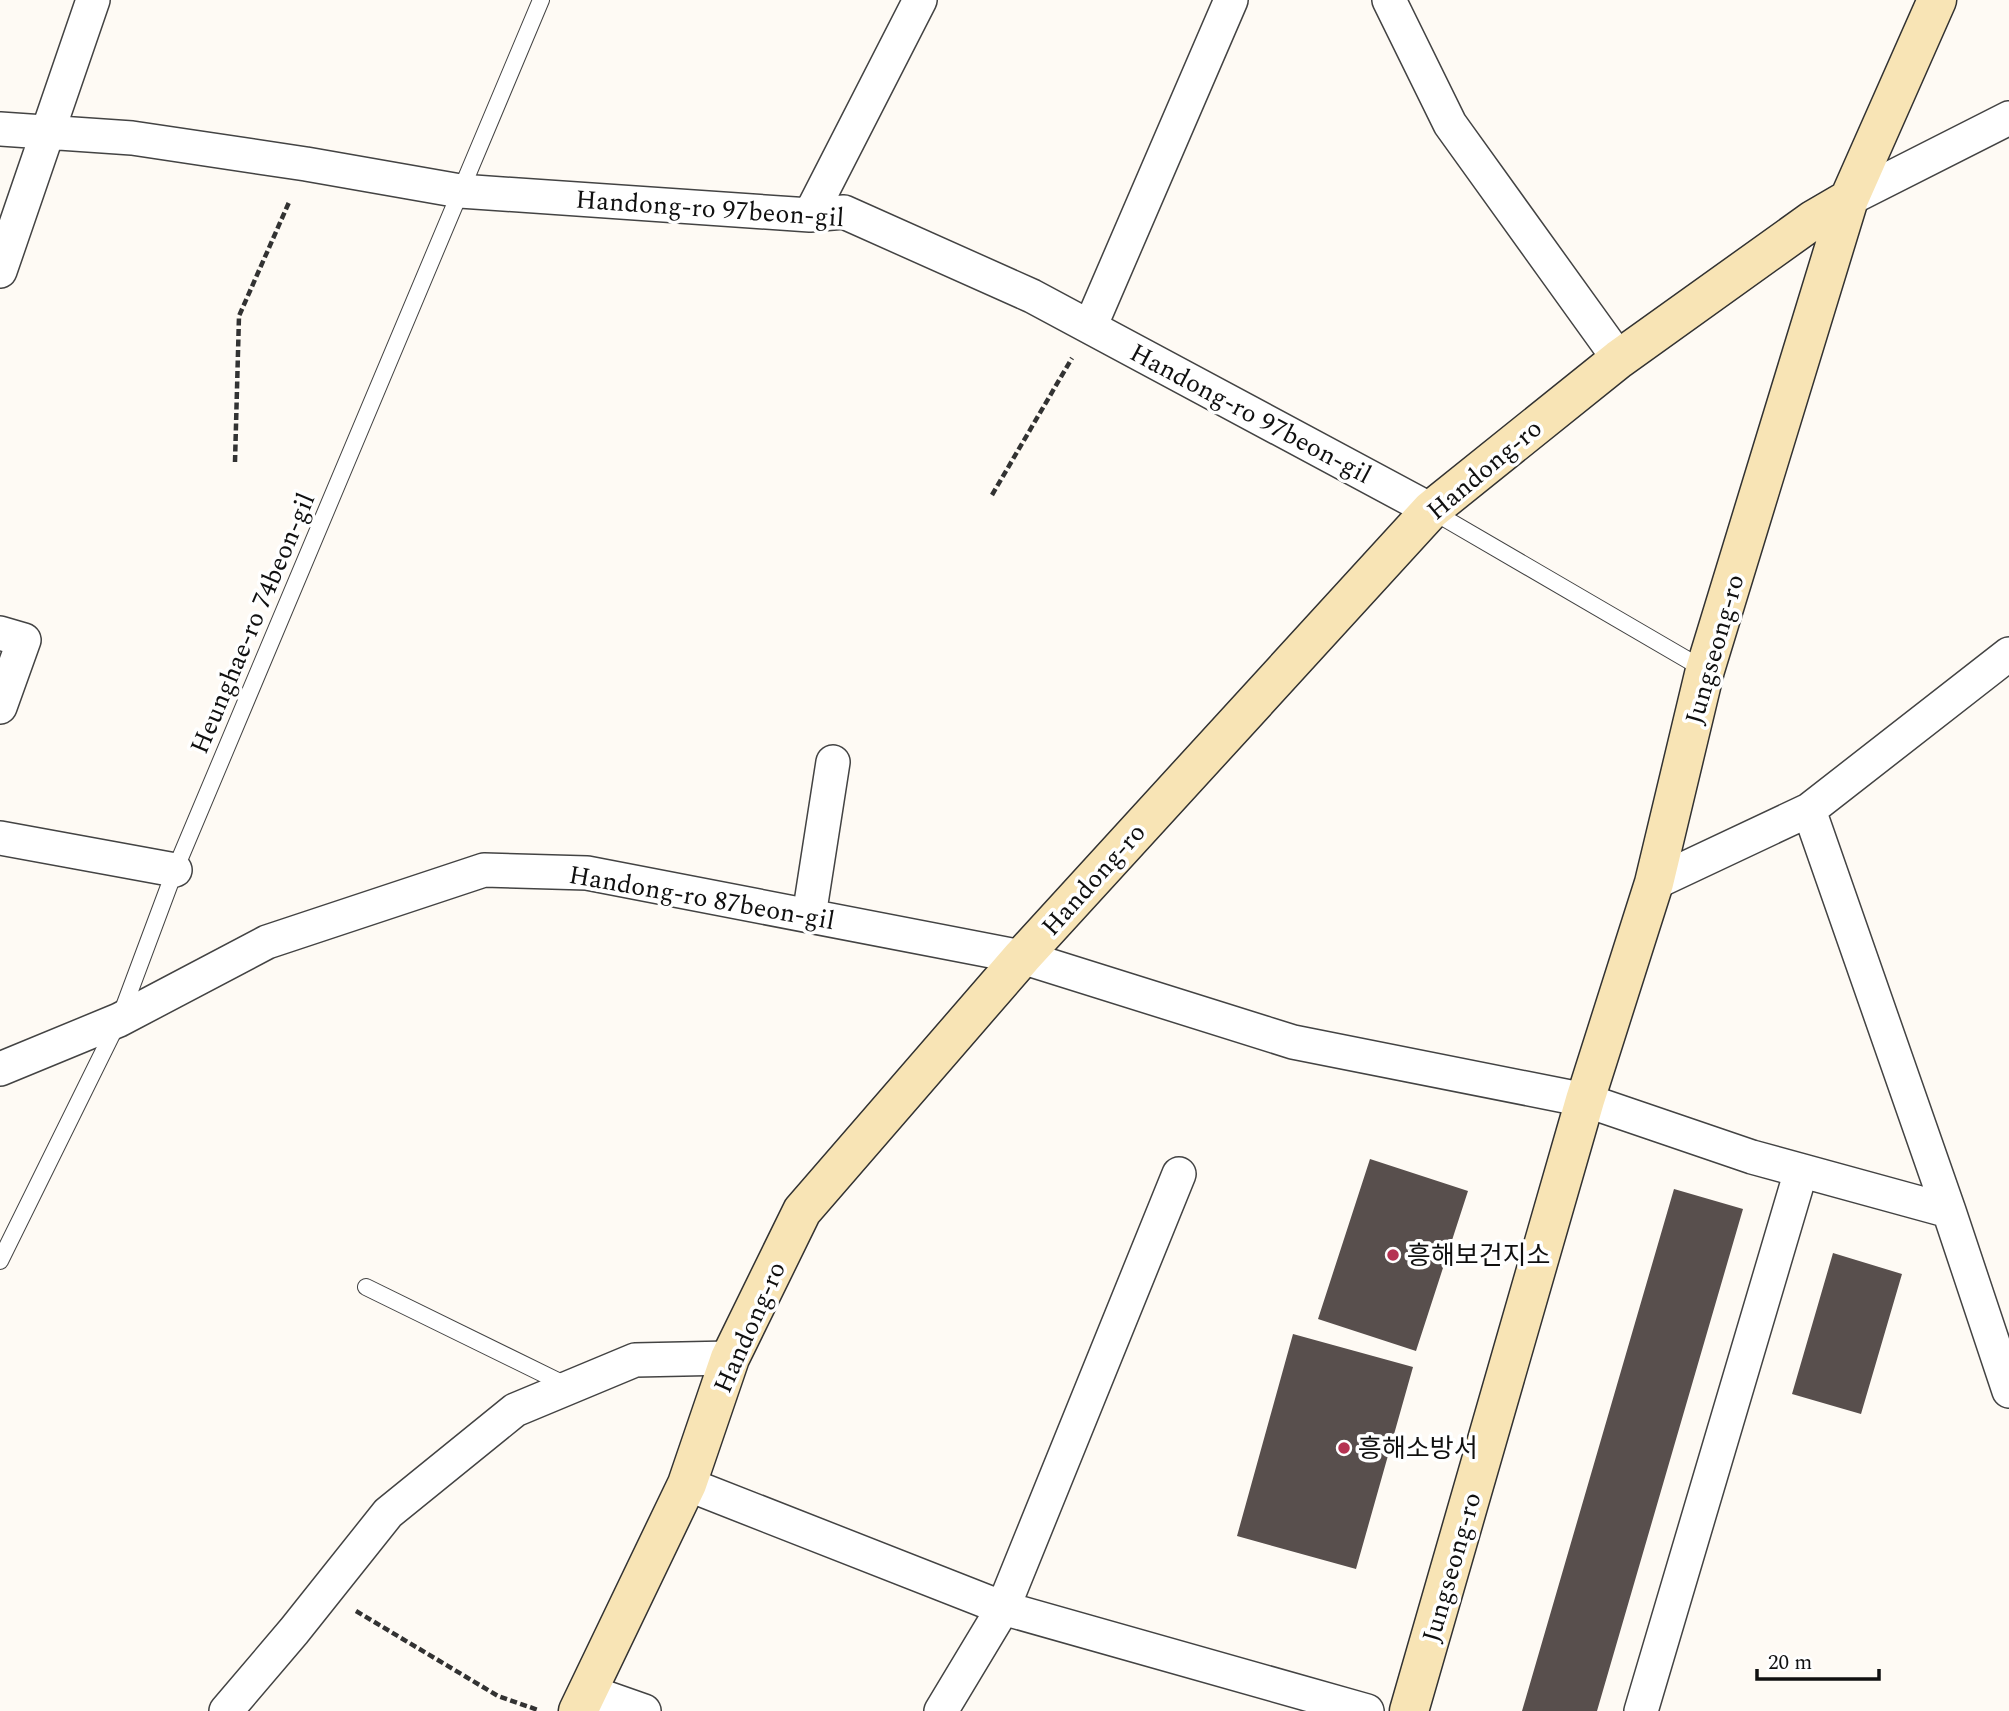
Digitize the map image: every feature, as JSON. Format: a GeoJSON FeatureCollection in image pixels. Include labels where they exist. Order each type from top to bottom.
{"type":"FeatureCollection","features":[{"type":"Feature","properties":{"kind":"street"},"geometry":{"type":"LineString","coordinates":[[0,271],[93,0]]}},
{"type":"Feature","properties":{"kind":"street"},"geometry":{"type":"LineString","coordinates":[[810,215],[920,0]]}},
{"type":"Feature","properties":{"kind":"street"},"geometry":{"type":"LineString","coordinates":[[1090,327],[1231,0]]}},
{"type":"Feature","properties":{"kind":"street"},"geometry":{"type":"LineString","coordinates":[[1390,0],[1450,124],[1619,359]]}},
{"type":"Feature","properties":{"kind":"street"},"geometry":{"type":"LineString","coordinates":[[1849,199],[1937,0]]}},
{"type":"Feature","properties":{"kind":"street"},"geometry":{"type":"LineString","coordinates":[[1849,199],[2009,118]]}},
{"type":"Feature","properties":{"kind":"street","name":"Handong-ro 97beon-gil"},"geometry":{"type":"LineString","coordinates":[[0,130],[132,138],[460,191],[810,215],[844,212],[1032,296],[1431,510]]}},
{"type":"Feature","properties":{"kind":"street","name":"Handong-ro"},"geometry":{"type":"LineString","coordinates":[[644,1711],[582,1701],[687,1484],[730,1358],[802,1211],[1021,957],[1431,510],[1619,359],[1813,220],[1849,199]]}},
{"type":"Feature","properties":{"kind":"street","name":"Jungseong-ro"},"geometry":{"type":"LineString","coordinates":[[1409,1711],[1585,1100],[1654,883],[1705,670],[1849,199]]}},
{"type":"Feature","properties":{"kind":"street"},"geometry":{"type":"LineString","coordinates":[[0,633],[24,640],[0,707]]}},
{"type":"Feature","properties":{"kind":"street"},"geometry":{"type":"LineString","coordinates":[[1654,883],[1808,810],[2009,654]]}},
{"type":"Feature","properties":{"kind":"street"},"geometry":{"type":"LineString","coordinates":[[809,915],[833,762]]}},
{"type":"Feature","properties":{"kind":"street"},"geometry":{"type":"LineString","coordinates":[[1808,810],[1949,1211],[2009,1391]]}},
{"type":"Feature","properties":{"kind":"street"},"geometry":{"type":"LineString","coordinates":[[0,838],[174,870]]}},
{"type":"Feature","properties":{"kind":"street","name":"Handong-ro 87beon-gil"},"geometry":{"type":"LineString","coordinates":[[0,1069],[119,1020],[267,942],[484,870],[587,873],[1021,957]]}},
{"type":"Feature","properties":{"kind":"street","name":"Handong-ro"},"geometry":{"type":"LineString","coordinates":[[1021,957],[1293,1042],[1585,1100]]}},
{"type":"Feature","properties":{"kind":"street"},"geometry":{"type":"LineString","coordinates":[[1585,1100],[1752,1157],[1949,1211]]}},
{"type":"Feature","properties":{"kind":"street"},"geometry":{"type":"LineString","coordinates":[[1641,1711],[1801,1171]]}},
{"type":"Feature","properties":{"kind":"street"},"geometry":{"type":"LineString","coordinates":[[941,1711],[1003,1608],[1180,1174]]}},
{"type":"Feature","properties":{"kind":"street"},"geometry":{"type":"LineString","coordinates":[[226,1711],[388,1513],[515,1410],[635,1360],[730,1358]]}},
{"type":"Feature","properties":{"kind":"street"},"geometry":{"type":"LineString","coordinates":[[687,1484],[1003,1608],[1367,1711]]}},
{"type":"Feature","properties":{"kind":"lane","name":"Heunghae-ro 74beon-gil"},"geometry":{"type":"LineString","coordinates":[[0,1261],[119,1020],[174,870],[541,0]]}},
{"type":"Feature","properties":{"kind":"lane"},"geometry":{"type":"LineString","coordinates":[[1431,510],[1705,670]]}},
{"type":"Feature","properties":{"kind":"lane"},"geometry":{"type":"LineString","coordinates":[[366,1287],[571,1387]]}},
{"type":"Feature","properties":{"kind":"path"},"geometry":{"type":"LineString","coordinates":[[235,462],[239,316],[306,164]]}},
{"type":"Feature","properties":{"kind":"path"},"geometry":{"type":"LineString","coordinates":[[992,495],[1090,327]]}},
{"type":"Feature","properties":{"kind":"path"},"geometry":{"type":"LineString","coordinates":[[325,1592],[498,1696],[543,1711]]}},
{"type":"Feature","properties":{"kind":"building","name":"흥해보건지소"},"geometry":{"type":"Polygon","coordinates":[[[1370,1159],[1468,1191],[1416,1351],[1318,1319],[1370,1159]]]}},
{"type":"Feature","properties":{"kind":"building"},"geometry":{"type":"Polygon","coordinates":[[[1674,1189],[1743,1209],[1597,1711],[1522,1711],[1674,1189]]]}},
{"type":"Feature","properties":{"kind":"building"},"geometry":{"type":"Polygon","coordinates":[[[1833,1253],[1902,1274],[1861,1414],[1792,1394],[1833,1253]]]}},
{"type":"Feature","properties":{"kind":"building"},"geometry":{"type":"Polygon","coordinates":[[[1293,1334],[1413,1367],[1356,1569],[1237,1536],[1293,1334]]]}},
{"type":"Feature","properties":{"kind":"place","name":"흥해보건지소"},"geometry":{"type":"Point","coordinates":[1393,1255]}},
{"type":"Feature","properties":{"kind":"place","name":"흥해소방서"},"geometry":{"type":"Point","coordinates":[1344,1448]}}]}
